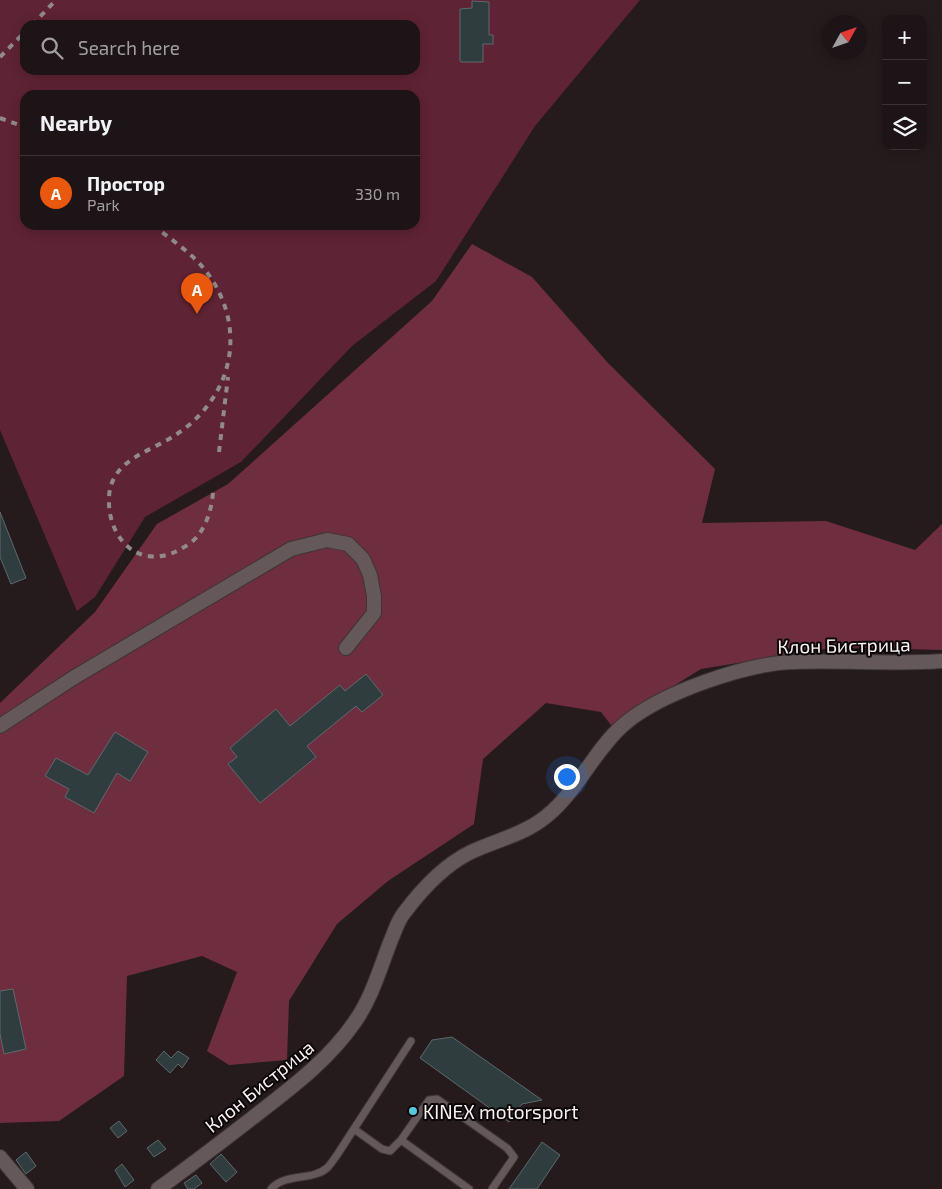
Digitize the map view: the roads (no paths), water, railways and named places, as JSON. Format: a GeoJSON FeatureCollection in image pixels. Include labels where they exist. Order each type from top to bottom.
{"type":"FeatureCollection","features":[{"type":"Feature","properties":{"kind":"street"},"geometry":{"type":"LineString","coordinates":[[0,726],[73,678],[291,549],[327,540],[348,544],[362,559],[370,576],[374,596],[374,613],[346,648]]}},
{"type":"Feature","properties":{"kind":"street","name":"Клон Бистрица"},"geometry":{"type":"LineString","coordinates":[[158,1189],[288,1091],[323,1060],[354,1023],[369,998],[402,915],[425,887],[448,866],[470,852],[519,834],[542,820],[570,790],[600,749],[618,731],[655,703],[692,687],[754,668],[793,662],[900,664],[942,661]]}},
{"type":"Feature","properties":{"kind":"street"},"geometry":{"type":"LineString","coordinates":[[0,1157],[27,1189]]}},
{"type":"Feature","properties":{"kind":"lane"},"geometry":{"type":"LineString","coordinates":[[271,1189],[276,1184],[312,1175],[326,1168],[354,1129],[411,1041]]}},
{"type":"Feature","properties":{"kind":"lane"},"geometry":{"type":"LineString","coordinates":[[354,1129],[382,1149],[390,1151],[401,1140],[429,1100],[438,1099],[507,1148],[514,1157],[492,1189]]}},
{"type":"Feature","properties":{"kind":"lane"},"geometry":{"type":"LineString","coordinates":[[401,1140],[470,1189]]}},
{"type":"Feature","properties":{"kind":"railway"},"geometry":{"type":"LineString","coordinates":[[37,20],[56,0]]}},
{"type":"Feature","properties":{"kind":"railway"},"geometry":{"type":"LineString","coordinates":[[0,57],[20,37]]}},
{"type":"Feature","properties":{"kind":"railway"},"geometry":{"type":"LineString","coordinates":[[0,118],[20,125]]}},
{"type":"Feature","properties":{"kind":"railway"},"geometry":{"type":"LineString","coordinates":[[159,230],[200,264],[219,291],[227,313],[230,336],[229,358],[223,379],[212,400],[197,418],[177,434],[134,458],[117,474],[111,484],[109,497],[113,524],[127,546],[136,552],[148,556],[161,556],[175,552],[185,547],[197,537],[209,514],[213,492]]}},
{"type":"Feature","properties":{"kind":"railway"},"geometry":{"type":"LineString","coordinates":[[219,452],[228,377]]}},
{"type":"Feature","properties":{"kind":"place","name":"Простор"},"geometry":{"type":"Point","coordinates":[197,314]}},
{"type":"Feature","properties":{"kind":"place","name":"KINEX motorsport"},"geometry":{"type":"Point","coordinates":[413,1111]}}]}
